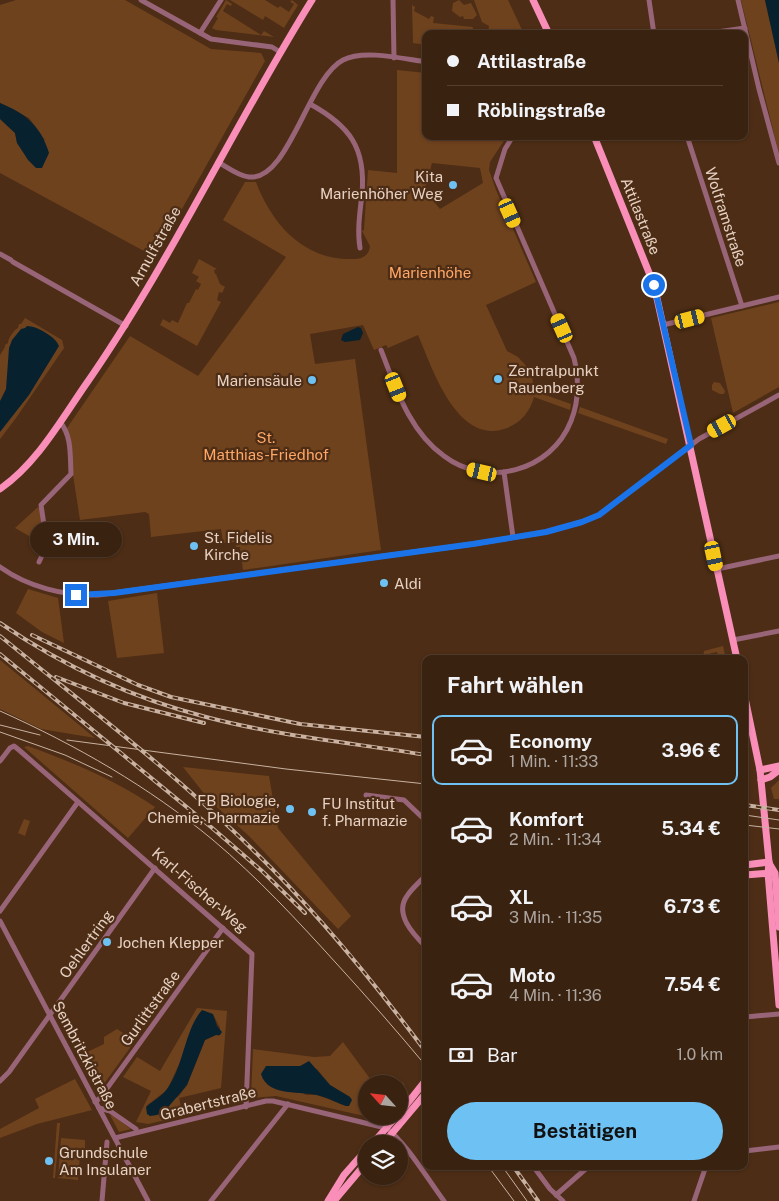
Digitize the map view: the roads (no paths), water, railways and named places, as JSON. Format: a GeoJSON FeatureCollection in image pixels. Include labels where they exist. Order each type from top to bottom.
{"type":"FeatureCollection","features":[{"type":"Feature","properties":{"kind":"main road","name":"Arnulfstraße"},"geometry":{"type":"LineString","coordinates":[[0,488],[30,460],[60,422],[126,326],[280,52],[312,0]]}},
{"type":"Feature","properties":{"kind":"main road"},"geometry":{"type":"LineString","coordinates":[[534,0],[547,30]]}},
{"type":"Feature","properties":{"kind":"main road","name":"Attilastraße"},"geometry":{"type":"LineString","coordinates":[[596,140],[652,278],[691,445],[736,655]]}},
{"type":"Feature","properties":{"kind":"main road"},"geometry":{"type":"LineString","coordinates":[[748,712],[760,770],[769,862],[774,874],[779,926]]}},
{"type":"Feature","properties":{"kind":"main road"},"geometry":{"type":"LineString","coordinates":[[760,770],[779,766]]}},
{"type":"Feature","properties":{"kind":"main road"},"geometry":{"type":"LineString","coordinates":[[761,780],[779,770]]}},
{"type":"Feature","properties":{"kind":"main road"},"geometry":{"type":"LineString","coordinates":[[748,865],[769,862]]}},
{"type":"Feature","properties":{"kind":"main road"},"geometry":{"type":"LineString","coordinates":[[748,875],[774,874]]}},
{"type":"Feature","properties":{"kind":"main road"},"geometry":{"type":"LineString","coordinates":[[774,874],[779,1005]]}},
{"type":"Feature","properties":{"kind":"main road"},"geometry":{"type":"LineString","coordinates":[[408,1103],[422,1086]]}},
{"type":"Feature","properties":{"kind":"main road"},"geometry":{"type":"LineString","coordinates":[[393,1133],[422,1097]]}},
{"type":"Feature","properties":{"kind":"main road"},"geometry":{"type":"LineString","coordinates":[[380,1135],[389,1125]]}},
{"type":"Feature","properties":{"kind":"main road"},"geometry":{"type":"LineString","coordinates":[[328,1201],[344,1175],[358,1159]]}},
{"type":"Feature","properties":{"kind":"main road"},"geometry":{"type":"LineString","coordinates":[[334,1201],[358,1172]]}},
{"type":"Feature","properties":{"kind":"street"},"geometry":{"type":"LineString","coordinates":[[141,0],[211,39],[272,48],[280,52]]}},
{"type":"Feature","properties":{"kind":"street"},"geometry":{"type":"LineString","coordinates":[[200,33],[220,0]]}},
{"type":"Feature","properties":{"kind":"street"},"geometry":{"type":"LineString","coordinates":[[393,0],[394,58]]}},
{"type":"Feature","properties":{"kind":"street"},"geometry":{"type":"LineString","coordinates":[[649,0],[653,30]]}},
{"type":"Feature","properties":{"kind":"street"},"geometry":{"type":"LineString","coordinates":[[731,30],[745,28],[738,0]]}},
{"type":"Feature","properties":{"kind":"street"},"geometry":{"type":"LineString","coordinates":[[748,40],[779,163]]}},
{"type":"Feature","properties":{"kind":"street"},"geometry":{"type":"LineString","coordinates":[[218,162],[248,177],[258,176],[274,166],[326,76],[343,60],[360,55],[422,62]]}},
{"type":"Feature","properties":{"kind":"street"},"geometry":{"type":"LineString","coordinates":[[310,104],[332,116],[352,138],[360,152],[363,173],[358,230],[360,248]]}},
{"type":"Feature","properties":{"kind":"street"},"geometry":{"type":"LineString","coordinates":[[381,350],[408,416],[429,444],[462,467],[482,472],[504,472],[524,468],[549,452],[559,441],[572,416],[578,385],[576,367],[570,347],[496,178],[505,149],[511,140]]}},
{"type":"Feature","properties":{"kind":"street","name":"Wolframstraße"},"geometry":{"type":"LineString","coordinates":[[688,140],[742,306]]}},
{"type":"Feature","properties":{"kind":"street"},"geometry":{"type":"LineString","coordinates":[[0,254],[126,326]]}},
{"type":"Feature","properties":{"kind":"street"},"geometry":{"type":"LineString","coordinates":[[663,325],[779,297]]}},
{"type":"Feature","properties":{"kind":"street"},"geometry":{"type":"LineString","coordinates":[[0,567],[43,588],[76,595],[98,595],[434,550],[570,526],[599,515],[691,445],[779,395]]}},
{"type":"Feature","properties":{"kind":"street"},"geometry":{"type":"LineString","coordinates":[[39,562],[47,545],[42,505],[71,474],[70,448],[66,430],[60,422]]}},
{"type":"Feature","properties":{"kind":"street"},"geometry":{"type":"LineString","coordinates":[[504,472],[513,537]]}},
{"type":"Feature","properties":{"kind":"street"},"geometry":{"type":"LineString","coordinates":[[718,570],[779,556]]}},
{"type":"Feature","properties":{"kind":"street"},"geometry":{"type":"LineString","coordinates":[[733,640],[779,631]]}},
{"type":"Feature","properties":{"kind":"street","name":"Karl-Fischer-Weg"},"geometry":{"type":"LineString","coordinates":[[0,761],[10,748],[14,746],[251,951],[253,956],[246,1106]]}},
{"type":"Feature","properties":{"kind":"street"},"geometry":{"type":"LineString","coordinates":[[366,795],[404,800],[422,817]]}},
{"type":"Feature","properties":{"kind":"street"},"geometry":{"type":"LineString","coordinates":[[0,911],[78,802]]}},
{"type":"Feature","properties":{"kind":"street","name":"Oehlertring"},"geometry":{"type":"LineString","coordinates":[[0,1081],[9,1072],[155,868]]}},
{"type":"Feature","properties":{"kind":"street"},"geometry":{"type":"LineString","coordinates":[[422,879],[406,897],[402,912],[408,924],[422,942]]}},
{"type":"Feature","properties":{"kind":"street","name":"Sembritzkistraße"},"geometry":{"type":"LineString","coordinates":[[0,921],[148,1201]]}},
{"type":"Feature","properties":{"kind":"street","name":"Gurlittstraße"},"geometry":{"type":"LineString","coordinates":[[95,1102],[100,1098],[223,928]]}},
{"type":"Feature","properties":{"kind":"street"},"geometry":{"type":"LineString","coordinates":[[748,1017],[779,1014]]}},
{"type":"Feature","properties":{"kind":"street","name":"Grabertstraße"},"geometry":{"type":"LineString","coordinates":[[115,1138],[266,1102],[288,1104],[386,1128],[393,1133],[444,1201]]}},
{"type":"Feature","properties":{"kind":"street"},"geometry":{"type":"LineString","coordinates":[[210,1201],[288,1104]]}},
{"type":"Feature","properties":{"kind":"street"},"geometry":{"type":"LineString","coordinates":[[99,1108],[105,1109],[136,1129]]}},
{"type":"Feature","properties":{"kind":"street"},"geometry":{"type":"LineString","coordinates":[[102,1201],[107,1142]]}},
{"type":"Feature","properties":{"kind":"street"},"geometry":{"type":"LineString","coordinates":[[748,1151],[779,1147]]}},
{"type":"Feature","properties":{"kind":"street"},"geometry":{"type":"LineString","coordinates":[[536,1170],[563,1201]]}},
{"type":"Feature","properties":{"kind":"street"},"geometry":{"type":"LineString","coordinates":[[556,1195],[584,1170]]}},
{"type":"Feature","properties":{"kind":"street"},"geometry":{"type":"LineString","coordinates":[[694,1201],[705,1170]]}},
{"type":"Feature","properties":{"kind":"water"},"geometry":{"type":"Polygon","coordinates":[[[765,0],[779,0],[779,63],[765,0]]]}},
{"type":"Feature","properties":{"kind":"water"},"geometry":{"type":"Polygon","coordinates":[[[0,103],[17,111],[37,128],[49,153],[42,168],[36,168],[28,160],[17,143],[15,133],[0,119],[0,103]]]}},
{"type":"Feature","properties":{"kind":"water"},"geometry":{"type":"Polygon","coordinates":[[[27,326],[46,333],[59,346],[29,395],[0,432],[0,401],[6,389],[9,348],[12,340],[21,329],[27,326]]]}},
{"type":"Feature","properties":{"kind":"water"},"geometry":{"type":"Polygon","coordinates":[[[358,327],[361,328],[363,333],[360,340],[345,342],[341,340],[343,334],[358,327]]]}},
{"type":"Feature","properties":{"kind":"water"},"geometry":{"type":"Polygon","coordinates":[[[202,1010],[213,1014],[217,1026],[222,1032],[220,1035],[205,1040],[187,1085],[164,1112],[150,1116],[147,1114],[146,1107],[165,1092],[173,1080],[191,1028],[202,1010]]]}},
{"type":"Feature","properties":{"kind":"water"},"geometry":{"type":"Polygon","coordinates":[[[309,1061],[330,1085],[350,1097],[352,1100],[349,1106],[313,1094],[278,1090],[265,1082],[261,1074],[266,1066],[300,1066],[309,1061]]]}},
{"type":"Feature","properties":{"kind":"tram line"},"geometry":{"type":"LineString","coordinates":[[0,711],[56,738],[111,768],[163,802],[213,840],[246,869],[292,915],[422,1061]]}},
{"type":"Feature","properties":{"kind":"tram line"},"geometry":{"type":"LineString","coordinates":[[0,725],[40,735]]}},
{"type":"Feature","properties":{"kind":"tram line"},"geometry":{"type":"LineString","coordinates":[[0,732],[65,755],[112,777]]}},
{"type":"Feature","properties":{"kind":"tram line"},"geometry":{"type":"LineString","coordinates":[[67,740],[286,769],[422,784]]}},
{"type":"Feature","properties":{"kind":"tram line"},"geometry":{"type":"LineString","coordinates":[[748,815],[779,820]]}},
{"type":"Feature","properties":{"kind":"tram line"},"geometry":{"type":"LineString","coordinates":[[748,825],[779,829]]}},
{"type":"Feature","properties":{"kind":"tram line"},"geometry":{"type":"LineString","coordinates":[[491,1170],[514,1201]]}},
{"type":"Feature","properties":{"kind":"tram line"},"geometry":{"type":"LineString","coordinates":[[505,1170],[527,1201]]}},
{"type":"Feature","properties":{"kind":"railway"},"geometry":{"type":"LineString","coordinates":[[0,623],[73,667],[125,690],[178,709],[233,724],[316,739],[422,754]]}},
{"type":"Feature","properties":{"kind":"railway"},"geometry":{"type":"LineString","coordinates":[[32,635],[138,685],[171,697],[300,724],[422,737]]}},
{"type":"Feature","properties":{"kind":"railway"},"geometry":{"type":"LineString","coordinates":[[0,636],[162,767],[254,851],[323,923],[386,999],[422,1047]]}},
{"type":"Feature","properties":{"kind":"railway"},"geometry":{"type":"LineString","coordinates":[[0,654],[211,827],[262,871],[305,913]]}},
{"type":"Feature","properties":{"kind":"railway"},"geometry":{"type":"LineString","coordinates":[[56,677],[124,703],[204,723]]}},
{"type":"Feature","properties":{"kind":"railway"},"geometry":{"type":"LineString","coordinates":[[748,805],[779,810]]}},
{"type":"Feature","properties":{"kind":"railway"},"geometry":{"type":"LineString","coordinates":[[516,1170],[538,1201]]}},
{"type":"Feature","properties":{"kind":"place","name":"Kita Marienhöher Weg"},"geometry":{"type":"Point","coordinates":[453,185]}},
{"type":"Feature","properties":{"kind":"place","name":"Zentralpunkt Rauenberg"},"geometry":{"type":"Point","coordinates":[498,379]}},
{"type":"Feature","properties":{"kind":"place","name":"Mariensäule"},"geometry":{"type":"Point","coordinates":[312,380]}},
{"type":"Feature","properties":{"kind":"place","name":"St. Fidelis Kirche"},"geometry":{"type":"Point","coordinates":[194,546]}},
{"type":"Feature","properties":{"kind":"place","name":"Aldi"},"geometry":{"type":"Point","coordinates":[384,583]}},
{"type":"Feature","properties":{"kind":"place","name":"FB Biologie, Chemie, Pharmazie"},"geometry":{"type":"Point","coordinates":[290,809]}},
{"type":"Feature","properties":{"kind":"place","name":"FU Institut f. Pharmazie"},"geometry":{"type":"Point","coordinates":[312,812]}},
{"type":"Feature","properties":{"kind":"place","name":"Jochen Klepper"},"geometry":{"type":"Point","coordinates":[107,942]}},
{"type":"Feature","properties":{"kind":"place","name":"Grundschule Am Insulaner"},"geometry":{"type":"Point","coordinates":[49,1161]}},
{"type":"Feature","properties":{"kind":"park label","name":"Marienhöhe"},"geometry":{"type":"Point","coordinates":[430,272]}},
{"type":"Feature","properties":{"kind":"park label","name":"St. Matthias-Friedhof"},"geometry":{"type":"Point","coordinates":[266,446]}}]}
